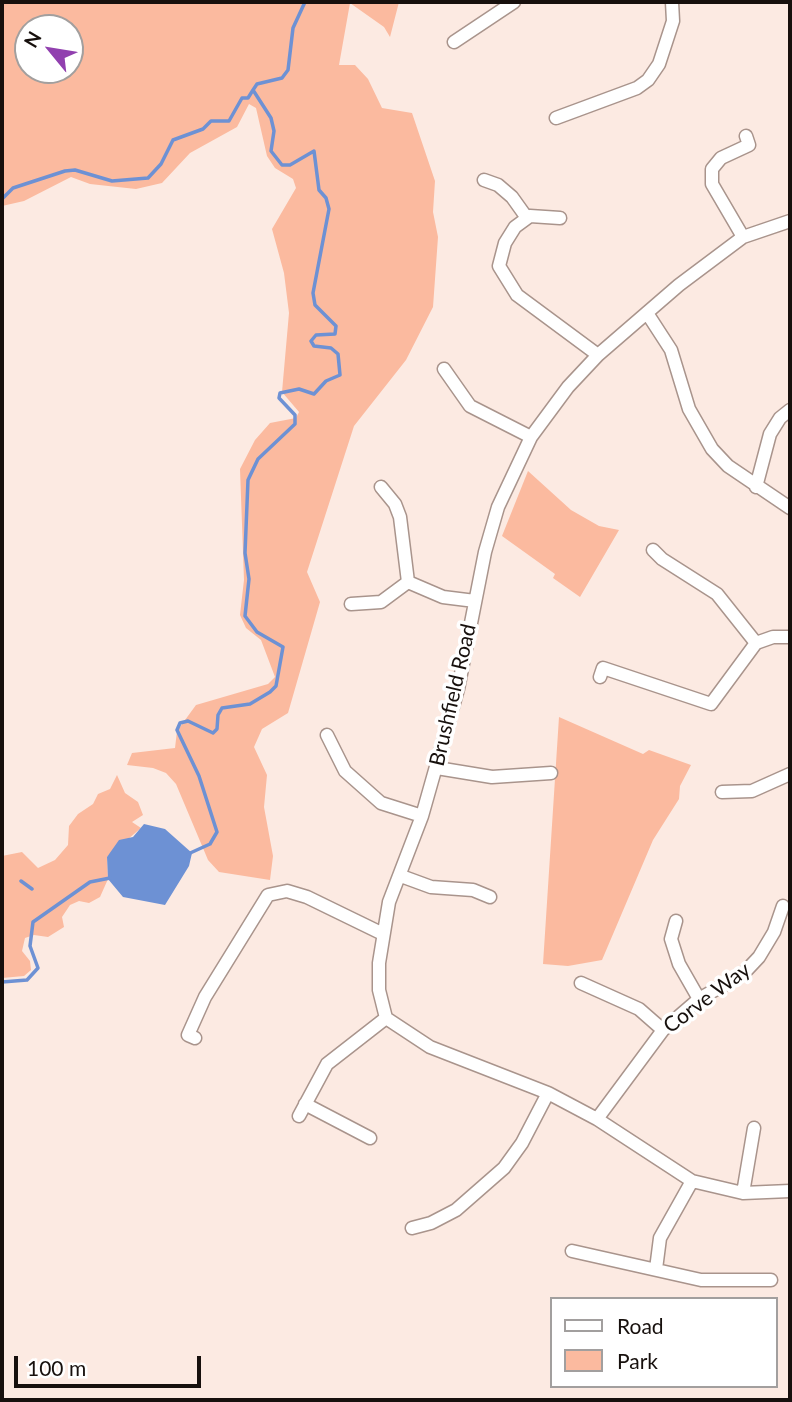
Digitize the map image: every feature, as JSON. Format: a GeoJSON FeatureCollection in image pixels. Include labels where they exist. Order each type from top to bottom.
{"type":"FeatureCollection","features":[{"type":"Feature","properties":{"kind":"street"},"geometry":{"type":"LineString","coordinates":[[454,42],[514,2]]}},
{"type":"Feature","properties":{"kind":"street"},"geometry":{"type":"LineString","coordinates":[[556,118],[637,88],[648,80],[659,64],[673,21],[672,2]]}},
{"type":"Feature","properties":{"kind":"street"},"geometry":{"type":"LineString","coordinates":[[743,237],[712,184],[712,169],[720,158],[749,145],[746,136]]}},
{"type":"Feature","properties":{"kind":"street"},"geometry":{"type":"LineString","coordinates":[[484,180],[498,185],[512,197],[527,218]]}},
{"type":"Feature","properties":{"kind":"street"},"geometry":{"type":"LineString","coordinates":[[560,218],[530,216],[515,227],[505,243],[499,266],[517,295],[598,355]]}},
{"type":"Feature","properties":{"kind":"street","name":"Brushfield Road"},"geometry":{"type":"LineString","coordinates":[[386,1018],[379,990],[379,962],[389,902],[401,876],[437,768],[458,689],[475,601],[498,507],[531,437],[568,387],[598,355],[647,313],[743,237],[790,221]]}},
{"type":"Feature","properties":{"kind":"street"},"geometry":{"type":"LineString","coordinates":[[647,313],[671,349],[689,409],[712,449],[728,466],[790,508]]}},
{"type":"Feature","properties":{"kind":"street"},"geometry":{"type":"LineString","coordinates":[[444,369],[471,406],[531,437]]}},
{"type":"Feature","properties":{"kind":"street"},"geometry":{"type":"LineString","coordinates":[[756,487],[769,435],[780,418],[790,410]]}},
{"type":"Feature","properties":{"kind":"street"},"geometry":{"type":"LineString","coordinates":[[381,487],[400,517],[408,582]]}},
{"type":"Feature","properties":{"kind":"street"},"geometry":{"type":"LineString","coordinates":[[653,550],[662,559],[717,594],[756,643]]}},
{"type":"Feature","properties":{"kind":"street"},"geometry":{"type":"LineString","coordinates":[[408,582],[443,597],[475,601]]}},
{"type":"Feature","properties":{"kind":"street"},"geometry":{"type":"LineString","coordinates":[[351,604],[381,602],[408,582]]}},
{"type":"Feature","properties":{"kind":"street"},"geometry":{"type":"LineString","coordinates":[[600,677],[603,668],[710,704],[756,643],[773,637],[790,637]]}},
{"type":"Feature","properties":{"kind":"street"},"geometry":{"type":"LineString","coordinates":[[327,735],[345,771],[381,803],[422,816]]}},
{"type":"Feature","properties":{"kind":"street"},"geometry":{"type":"LineString","coordinates":[[437,768],[492,778],[551,773]]}},
{"type":"Feature","properties":{"kind":"street"},"geometry":{"type":"LineString","coordinates":[[722,792],[752,791],[790,774]]}},
{"type":"Feature","properties":{"kind":"street"},"geometry":{"type":"LineString","coordinates":[[401,876],[431,887],[473,890],[490,897]]}},
{"type":"Feature","properties":{"kind":"street"},"geometry":{"type":"LineString","coordinates":[[195,1038],[188,1035],[205,998],[268,895],[287,891],[307,897],[383,934]]}},
{"type":"Feature","properties":{"kind":"street","name":"Corve Way"},"geometry":{"type":"LineString","coordinates":[[597,1119],[663,1030],[699,999],[743,974],[759,957],[774,932],[783,906]]}},
{"type":"Feature","properties":{"kind":"street"},"geometry":{"type":"LineString","coordinates":[[676,921],[671,939],[679,964],[699,999]]}},
{"type":"Feature","properties":{"kind":"street"},"geometry":{"type":"LineString","coordinates":[[581,984],[639,1009],[663,1030]]}},
{"type":"Feature","properties":{"kind":"street"},"geometry":{"type":"LineString","coordinates":[[370,1138],[302,1110],[327,1064],[386,1018],[430,1047],[548,1093],[597,1119],[692,1181],[743,1193],[790,1191]]}},
{"type":"Feature","properties":{"kind":"street"},"geometry":{"type":"LineString","coordinates":[[412,1228],[431,1223],[456,1210],[504,1168],[522,1143],[548,1093]]}},
{"type":"Feature","properties":{"kind":"street"},"geometry":{"type":"LineString","coordinates":[[743,1193],[754,1128]]}},
{"type":"Feature","properties":{"kind":"street"},"geometry":{"type":"LineString","coordinates":[[656,1269],[660,1238],[692,1181]]}},
{"type":"Feature","properties":{"kind":"street"},"geometry":{"type":"LineString","coordinates":[[572,1251],[603,1261],[621,1260],[701,1280],[771,1280]]}},
{"type":"Feature","properties":{"kind":"green space"},"geometry":{"type":"Polygon","coordinates":[[[2,2],[399,2],[390,37],[384,27],[350,3],[339,65],[355,65],[368,79],[382,108],[412,113],[435,181],[433,212],[438,237],[433,307],[406,360],[354,426],[307,572],[320,602],[288,713],[262,729],[254,747],[267,775],[264,807],[273,856],[270,880],[219,872],[208,860],[176,784],[166,773],[153,768],[127,765],[132,753],[175,748],[177,731],[196,705],[268,684],[275,677],[261,640],[246,628],[240,615],[244,580],[240,469],[255,440],[270,423],[296,418],[299,412],[282,392],[289,313],[284,273],[272,229],[296,188],[293,179],[275,168],[267,156],[256,108],[249,104],[237,127],[190,153],[162,183],[136,189],[90,184],[71,177],[24,201],[2,206],[2,2]]]}},
{"type":"Feature","properties":{"kind":"green space"},"geometry":{"type":"Polygon","coordinates":[[[528,471],[571,510],[599,526],[619,530],[580,597],[553,578],[555,574],[502,536],[528,471]]]}},
{"type":"Feature","properties":{"kind":"green space"},"geometry":{"type":"Polygon","coordinates":[[[559,717],[643,754],[649,750],[691,765],[680,786],[679,799],[653,840],[602,960],[568,966],[543,964],[559,717]]]}},
{"type":"Feature","properties":{"kind":"green space"},"geometry":{"type":"Polygon","coordinates":[[[117,775],[125,793],[138,802],[143,815],[132,822],[141,828],[107,857],[108,879],[100,897],[89,903],[79,901],[70,905],[62,917],[64,927],[48,937],[34,935],[25,938],[22,951],[30,961],[31,970],[24,976],[2,978],[2,856],[22,852],[38,868],[55,860],[68,845],[69,826],[78,814],[93,804],[98,794],[110,789],[117,775]]]}},
{"type":"Feature","properties":{"kind":"water"},"geometry":{"type":"Polygon","coordinates":[[[144,824],[165,829],[192,853],[189,866],[165,905],[123,897],[108,879],[107,857],[119,840],[133,837],[144,824]]]}},
{"type":"Feature","properties":{"kind":"waterway"},"geometry":{"type":"LineString","coordinates":[[188,854],[210,844],[217,832],[199,776],[177,730],[180,723],[188,721],[213,733],[217,729],[218,715],[222,708],[250,704],[270,692],[276,686],[283,647],[257,632],[245,616],[249,579],[245,553],[248,480],[258,459],[295,424],[295,415],[279,398],[280,393],[299,389],[314,394],[326,381],[340,375],[338,354],[331,348],[314,346],[311,341],[316,335],[335,334],[336,326],[315,305],[313,293],[329,209],[326,198],[319,190],[314,151],[290,165],[282,165],[271,151],[274,131],[271,118],[253,90],[257,84],[282,78],[288,70],[293,28],[305,2]]}},
{"type":"Feature","properties":{"kind":"waterway"},"geometry":{"type":"LineString","coordinates":[[2,199],[13,188],[65,171],[75,170],[112,181],[148,178],[161,164],[173,140],[203,129],[211,121],[229,121],[242,98],[248,98],[253,90]]}},
{"type":"Feature","properties":{"kind":"waterway"},"geometry":{"type":"LineString","coordinates":[[2,982],[27,980],[38,968],[30,946],[33,922],[90,882],[110,878]]}},
{"type":"Feature","properties":{"kind":"waterway"},"geometry":{"type":"LineString","coordinates":[[21,881],[32,889]]}}]}
